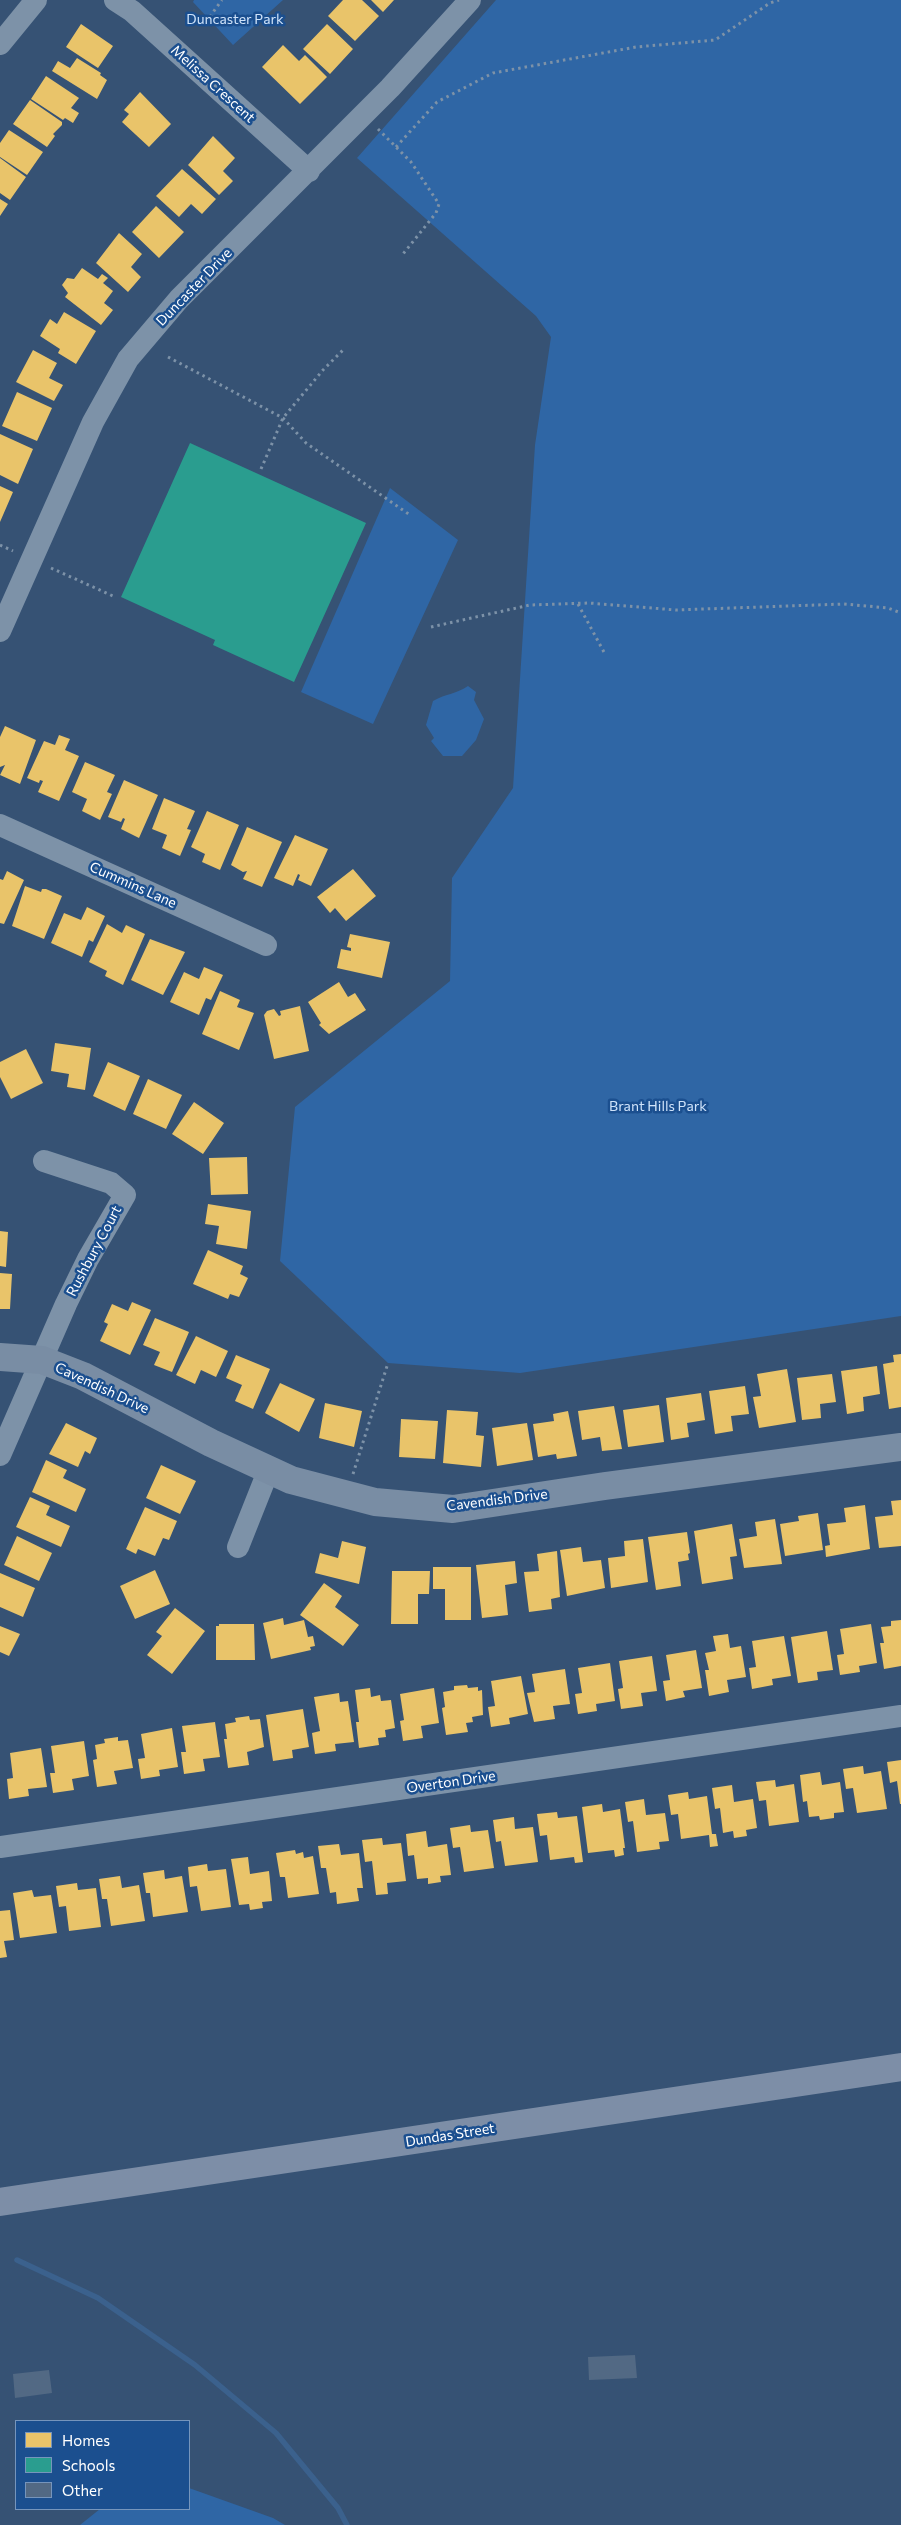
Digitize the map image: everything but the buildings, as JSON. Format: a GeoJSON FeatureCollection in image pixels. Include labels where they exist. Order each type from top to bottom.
{"type":"FeatureCollection","features":[{"type":"Feature","properties":{"kind":"main road","name":"Dundas Street"},"geometry":{"type":"LineString","coordinates":[[0,2202],[901,2067]]}},
{"type":"Feature","properties":{"kind":"street"},"geometry":{"type":"LineString","coordinates":[[0,44],[36,0]]}},
{"type":"Feature","properties":{"kind":"street","name":"Melissa Crescent"},"geometry":{"type":"LineString","coordinates":[[115,0],[132,11],[309,170]]}},
{"type":"Feature","properties":{"kind":"street","name":"Duncaster Drive"},"geometry":{"type":"LineString","coordinates":[[0,631],[30,559],[93,422],[128,359],[179,299],[363,115],[470,0]]}},
{"type":"Feature","properties":{"kind":"street","name":"Cummins Lane"},"geometry":{"type":"LineString","coordinates":[[0,826],[266,945]]}},
{"type":"Feature","properties":{"kind":"street","name":"Rushbury Court"},"geometry":{"type":"LineString","coordinates":[[42,1360],[84,1266],[124,1195],[111,1183],[44,1161]]}},
{"type":"Feature","properties":{"kind":"street","name":"Cavendish Drive"},"geometry":{"type":"LineString","coordinates":[[0,1357],[42,1360],[82,1376],[211,1442],[291,1480],[375,1502],[453,1509],[605,1486],[901,1447]]}},
{"type":"Feature","properties":{"kind":"street"},"geometry":{"type":"LineString","coordinates":[[0,1455],[42,1360]]}},
{"type":"Feature","properties":{"kind":"street"},"geometry":{"type":"LineString","coordinates":[[238,1547],[268,1469]]}},
{"type":"Feature","properties":{"kind":"street","name":"Overton Drive"},"geometry":{"type":"LineString","coordinates":[[0,1847],[901,1716]]}},
{"type":"Feature","properties":{"kind":"path"},"geometry":{"type":"LineString","coordinates":[[206,22],[222,0]]}},
{"type":"Feature","properties":{"kind":"path"},"geometry":{"type":"LineString","coordinates":[[396,147],[437,102],[493,73],[636,47],[715,40],[770,3],[779,0]]}},
{"type":"Feature","properties":{"kind":"path"},"geometry":{"type":"LineString","coordinates":[[363,115],[411,162],[439,204],[436,214],[403,254]]}},
{"type":"Feature","properties":{"kind":"path"},"geometry":{"type":"LineString","coordinates":[[261,469],[283,418],[323,370],[345,348]]}},
{"type":"Feature","properties":{"kind":"path"},"geometry":{"type":"LineString","coordinates":[[168,357],[283,418],[306,443],[410,515]]}},
{"type":"Feature","properties":{"kind":"path"},"geometry":{"type":"LineString","coordinates":[[0,545],[113,596]]}},
{"type":"Feature","properties":{"kind":"path"},"geometry":{"type":"LineString","coordinates":[[431,627],[530,605],[578,604],[676,610],[844,604],[888,608],[901,613]]}},
{"type":"Feature","properties":{"kind":"path"},"geometry":{"type":"LineString","coordinates":[[578,604],[604,654]]}},
{"type":"Feature","properties":{"kind":"path"},"geometry":{"type":"LineString","coordinates":[[347,1494],[388,1363]]}},
{"type":"Feature","properties":{"kind":"green space","name":"Duncaster Park"},"geometry":{"type":"Polygon","coordinates":[[[194,0],[283,0],[233,45],[193,2],[194,0]]]}},
{"type":"Feature","properties":{"kind":"green space","name":"Brant Hills Park"},"geometry":{"type":"Polygon","coordinates":[[[496,0],[901,0],[901,1316],[520,1373],[388,1363],[280,1261],[295,1107],[450,981],[452,878],[513,788],[535,445],[551,337],[536,316],[357,158],[496,0]]]}},
{"type":"Feature","properties":{"kind":"green space"},"geometry":{"type":"Polygon","coordinates":[[[390,488],[458,540],[373,724],[301,692],[390,488]]]}},
{"type":"Feature","properties":{"kind":"green space"},"geometry":{"type":"Polygon","coordinates":[[[468,686],[476,692],[474,700],[484,719],[476,740],[462,756],[443,756],[431,741],[434,738],[426,725],[433,701],[468,686]]]}},
{"type":"Feature","properties":{"kind":"green space"},"geometry":{"type":"Polygon","coordinates":[[[190,2488],[273,2518],[285,2525],[80,2525],[99,2510],[190,2510],[190,2488]]]}},
{"type":"Feature","properties":{"kind":"waterway"},"geometry":{"type":"LineString","coordinates":[[17,2260],[98,2298],[195,2365],[276,2433],[338,2508],[347,2525]]}}]}
